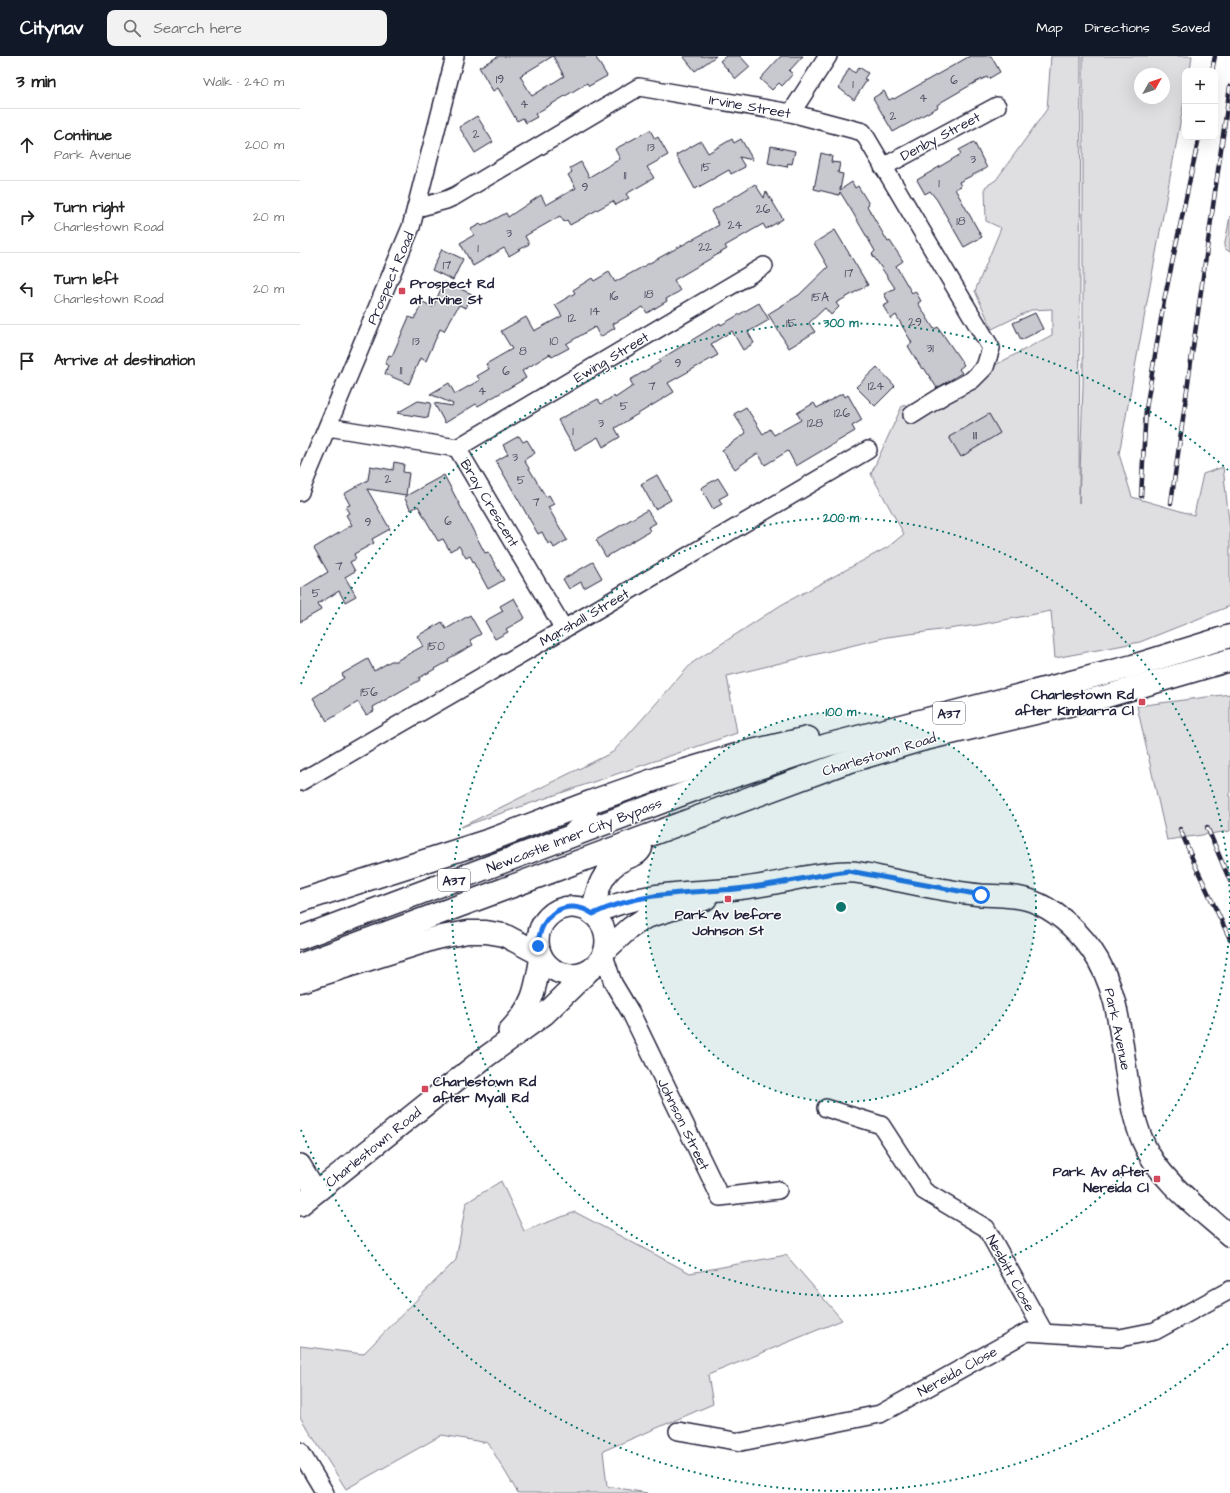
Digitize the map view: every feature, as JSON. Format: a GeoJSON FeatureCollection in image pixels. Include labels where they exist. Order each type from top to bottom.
{"type":"FeatureCollection","features":[{"type":"Feature","properties":{"kind":"highway","name":"Charlestown Road"},"geometry":{"type":"LineString","coordinates":[[827,745],[1133,666],[1230,636]]}},
{"type":"Feature","properties":{"kind":"highway","name":"Charlestown Road"},"geometry":{"type":"LineString","coordinates":[[649,835],[841,764],[921,740],[1108,696],[1230,660]]}},
{"type":"Feature","properties":{"kind":"highway"},"geometry":{"type":"LineString","coordinates":[[300,901],[490,840],[659,778],[743,753],[813,737],[827,745]]}},
{"type":"Feature","properties":{"kind":"highway","name":"Newcastle Inner City Bypass"},"geometry":{"type":"LineString","coordinates":[[300,938],[699,788],[827,745]]}},
{"type":"Feature","properties":{"kind":"highway"},"geometry":{"type":"LineString","coordinates":[[592,914],[597,890],[605,874],[615,864],[639,853],[649,835]]}},
{"type":"Feature","properties":{"kind":"highway","name":"Newcastle Inner City Bypass"},"geometry":{"type":"LineString","coordinates":[[300,965],[649,835]]}},
{"type":"Feature","properties":{"kind":"highway"},"geometry":{"type":"LineString","coordinates":[[300,981],[436,938],[468,932],[486,932],[504,935],[541,955]]}},
{"type":"Feature","properties":{"kind":"main road","name":"Park Avenue"},"geometry":{"type":"LineString","coordinates":[[592,914],[626,902],[672,893],[737,889],[848,871],[975,894],[1005,895],[1031,900],[1054,912],[1075,930],[1091,950],[1107,979],[1116,1010],[1133,1109],[1143,1144],[1158,1167],[1171,1182],[1230,1236]]}},
{"type":"Feature","properties":{"kind":"main road","name":"Park Avenue"},"geometry":{"type":"LineString","coordinates":[[605,952],[630,928],[649,916],[737,889]]}},
{"type":"Feature","properties":{"kind":"main road","name":"Charlestown Road"},"geometry":{"type":"LineString","coordinates":[[483,1059],[520,1020],[530,1006],[536,990],[541,955],[538,946],[540,931],[545,920],[554,912],[575,908],[592,914]]}},
{"type":"Feature","properties":{"kind":"main road"},"geometry":{"type":"LineString","coordinates":[[592,914],[604,928],[607,940],[605,952]]}},
{"type":"Feature","properties":{"kind":"main road","name":"Charlestown Road"},"geometry":{"type":"LineString","coordinates":[[300,1205],[483,1059],[545,1014],[588,972],[605,952]]}},
{"type":"Feature","properties":{"kind":"main road"},"geometry":{"type":"LineString","coordinates":[[541,955],[554,970],[562,974],[576,975],[588,972]]}},
{"type":"Feature","properties":{"kind":"main road"},"geometry":{"type":"LineString","coordinates":[[300,1165],[316,1192]]}},
{"type":"Feature","properties":{"kind":"street","name":"Prospect Road"},"geometry":{"type":"LineString","coordinates":[[300,492],[408,234],[417,208],[455,56]]}},
{"type":"Feature","properties":{"kind":"street"},"geometry":{"type":"LineString","coordinates":[[791,113],[828,56]]}},
{"type":"Feature","properties":{"kind":"street","name":"Irvine Street"},"geometry":{"type":"LineString","coordinates":[[417,208],[446,200],[454,196],[639,87],[791,113],[863,132],[992,348],[985,367],[972,380],[912,415]]}},
{"type":"Feature","properties":{"kind":"street","name":"Denby Street"},"geometry":{"type":"LineString","coordinates":[[883,167],[997,106]]}},
{"type":"Feature","properties":{"kind":"street","name":"Ewing Street"},"geometry":{"type":"LineString","coordinates":[[457,448],[764,266]]}},
{"type":"Feature","properties":{"kind":"street","name":"Bray Crescent"},"geometry":{"type":"LineString","coordinates":[[328,427],[457,448],[564,629]]}},
{"type":"Feature","properties":{"kind":"street","name":"Marshall Street"},"geometry":{"type":"LineString","coordinates":[[300,782],[868,450]]}},
{"type":"Feature","properties":{"kind":"street"},"geometry":{"type":"LineString","coordinates":[[565,838],[586,817],[593,801]]}},
{"type":"Feature","properties":{"kind":"street","name":"Johnson Street"},"geometry":{"type":"LineString","coordinates":[[605,952],[613,983],[631,1014],[720,1198],[778,1190]]}},
{"type":"Feature","properties":{"kind":"street","name":"Johnson Street"},"geometry":{"type":"LineString","coordinates":[[588,972],[621,998]]}},
{"type":"Feature","properties":{"kind":"street","name":"Nesbitt Close"},"geometry":{"type":"LineString","coordinates":[[826,1108],[881,1125],[924,1191],[986,1228],[1044,1332]]}},
{"type":"Feature","properties":{"kind":"street","name":"Nereida Close"},"geometry":{"type":"LineString","coordinates":[[678,1431],[741,1442],[880,1414],[1027,1332],[1120,1338],[1155,1332],[1230,1290]]}},
{"type":"Feature","properties":{"kind":"street"},"geometry":{"type":"LineString","coordinates":[[300,1451],[325,1493]]}},
{"type":"Feature","properties":{"kind":"shaded area"},"geometry":{"type":"Polygon","coordinates":[[[1051,56],[1081,56],[1079,503],[1083,385],[1083,56],[1192,56],[1190,68],[1182,68],[1182,112],[1119,454],[1132,497],[1194,515],[1203,474],[1223,467],[1230,530],[1230,606],[1140,642],[1055,658],[1051,611],[978,625],[887,637],[727,676],[737,733],[461,827],[613,752],[692,663],[781,605],[888,547],[904,534],[871,474],[902,406],[929,400],[1052,335],[1052,309],[1031,310],[992,329],[975,291],[1001,228],[986,221],[985,187],[996,180],[1047,109],[1051,56]]]}},
{"type":"Feature","properties":{"kind":"shaded area"},"geometry":{"type":"Polygon","coordinates":[[[1230,216],[1230,252],[1224,248],[1230,216]]]}},
{"type":"Feature","properties":{"kind":"shaded area"},"geometry":{"type":"Polygon","coordinates":[[[1230,694],[1230,831],[1167,840],[1137,706],[1230,694]]]}},
{"type":"Feature","properties":{"kind":"shaded area"},"geometry":{"type":"Polygon","coordinates":[[[501,1181],[524,1231],[575,1212],[690,1273],[786,1255],[842,1320],[708,1375],[713,1404],[603,1451],[607,1486],[647,1493],[518,1493],[488,1443],[442,1435],[346,1489],[300,1417],[300,1346],[363,1354],[456,1260],[466,1203],[501,1181]]]}},
{"type":"Feature","properties":{"kind":"building"},"geometry":{"type":"Polygon","coordinates":[[[499,56],[553,56],[595,56],[607,76],[589,86],[587,83],[535,114],[537,117],[526,123],[523,118],[517,121],[498,88],[493,91],[479,67],[499,56]],[[553,56],[520,76],[532,96],[564,76],[553,56]]]}},
{"type":"Feature","properties":{"kind":"building"},"geometry":{"type":"Polygon","coordinates":[[[683,56],[716,56],[695,71],[683,56]]]}},
{"type":"Feature","properties":{"kind":"building"},"geometry":{"type":"Polygon","coordinates":[[[726,56],[740,56],[750,67],[736,79],[720,61],[726,56]]]}},
{"type":"Feature","properties":{"kind":"building"},"geometry":{"type":"Polygon","coordinates":[[[781,56],[803,56],[789,71],[793,74],[782,86],[779,83],[772,90],[760,79],[781,56]]]}},
{"type":"Feature","properties":{"kind":"building"},"geometry":{"type":"Polygon","coordinates":[[[970,56],[991,56],[1000,72],[988,79],[987,77],[976,82],[943,101],[937,105],[938,107],[893,132],[873,98],[884,91],[889,100],[894,99],[970,56]]]}},
{"type":"Feature","properties":{"kind":"building"},"geometry":{"type":"Polygon","coordinates":[[[859,67],[868,73],[864,79],[867,80],[854,100],[839,88],[849,68],[855,73],[859,67]]]}},
{"type":"Feature","properties":{"kind":"building"},"geometry":{"type":"Polygon","coordinates":[[[477,116],[493,142],[475,153],[459,127],[477,116]]]}},
{"type":"Feature","properties":{"kind":"building"},"geometry":{"type":"Polygon","coordinates":[[[650,130],[655,139],[658,137],[668,155],[647,167],[654,178],[626,194],[629,198],[616,205],[613,201],[570,225],[567,220],[564,222],[560,216],[525,236],[529,244],[509,256],[504,248],[473,266],[460,243],[474,235],[471,229],[480,224],[482,226],[506,213],[508,217],[541,195],[546,205],[576,188],[568,175],[572,172],[570,168],[581,162],[589,177],[620,159],[615,149],[650,130]]]}},
{"type":"Feature","properties":{"kind":"building"},"geometry":{"type":"Polygon","coordinates":[[[732,139],[734,143],[741,139],[753,160],[739,157],[745,167],[731,174],[729,170],[695,189],[676,155],[701,141],[708,153],[732,139]]]}},
{"type":"Feature","properties":{"kind":"building"},"geometry":{"type":"Polygon","coordinates":[[[974,142],[987,168],[959,182],[961,186],[955,189],[982,237],[964,247],[937,200],[930,191],[925,194],[917,180],[961,154],[959,150],[974,142]]]}},
{"type":"Feature","properties":{"kind":"building"},"geometry":{"type":"Polygon","coordinates":[[[771,146],[795,151],[792,164],[788,163],[787,167],[768,163],[771,146]]]}},
{"type":"Feature","properties":{"kind":"building"},"geometry":{"type":"Polygon","coordinates":[[[821,153],[832,156],[831,162],[840,163],[838,173],[843,174],[840,190],[852,182],[855,188],[858,186],[869,204],[867,206],[888,242],[890,241],[903,261],[896,266],[912,293],[915,291],[921,301],[918,303],[934,329],[938,327],[964,365],[959,369],[962,373],[937,388],[924,368],[922,369],[908,346],[912,343],[896,315],[891,319],[883,306],[889,303],[884,294],[895,288],[872,254],[875,251],[853,213],[840,192],[839,195],[814,189],[821,153]]]}},
{"type":"Feature","properties":{"kind":"building"},"geometry":{"type":"Polygon","coordinates":[[[755,184],[764,198],[766,191],[783,219],[766,229],[763,224],[725,246],[727,249],[674,280],[680,291],[666,299],[667,301],[647,313],[643,307],[613,324],[615,328],[600,337],[595,327],[566,344],[569,348],[552,357],[550,354],[522,371],[526,378],[478,406],[476,404],[445,423],[434,403],[452,406],[453,404],[430,394],[449,383],[455,394],[480,380],[477,376],[489,369],[486,364],[512,349],[501,331],[526,317],[534,331],[562,316],[555,305],[575,293],[573,290],[592,278],[594,281],[609,272],[615,282],[719,225],[711,211],[755,184]]]}},
{"type":"Feature","properties":{"kind":"building"},"geometry":{"type":"Polygon","coordinates":[[[835,230],[868,285],[836,303],[839,307],[831,315],[825,308],[809,323],[815,332],[789,348],[768,314],[799,295],[828,267],[814,243],[835,230]]]}},
{"type":"Feature","properties":{"kind":"building"},"geometry":{"type":"Polygon","coordinates":[[[442,249],[463,259],[453,280],[432,270],[442,249]]]}},
{"type":"Feature","properties":{"kind":"building"},"geometry":{"type":"Polygon","coordinates":[[[444,282],[472,294],[466,308],[459,305],[444,331],[440,329],[426,361],[420,358],[409,384],[385,374],[388,365],[385,364],[389,355],[392,356],[409,317],[414,319],[423,302],[433,307],[444,282]]]}},
{"type":"Feature","properties":{"kind":"building"},"geometry":{"type":"Polygon","coordinates":[[[759,303],[769,320],[748,332],[754,343],[743,350],[732,331],[711,344],[718,355],[668,383],[674,392],[615,428],[620,437],[603,447],[598,437],[575,450],[558,420],[598,399],[601,404],[614,396],[615,398],[633,386],[630,380],[660,362],[659,360],[720,323],[721,325],[759,303]]]}},
{"type":"Feature","properties":{"kind":"building"},"geometry":{"type":"Polygon","coordinates":[[[1035,313],[1043,329],[1021,340],[1013,323],[1035,313]]]}},
{"type":"Feature","properties":{"kind":"building"},"geometry":{"type":"Polygon","coordinates":[[[877,367],[895,386],[875,406],[856,387],[877,367]]]}},
{"type":"Feature","properties":{"kind":"building"},"geometry":{"type":"Polygon","coordinates":[[[843,393],[845,397],[848,395],[862,420],[852,426],[855,431],[796,466],[788,451],[765,465],[758,453],[735,469],[722,450],[746,433],[734,414],[746,407],[763,434],[770,429],[774,435],[801,420],[797,413],[814,403],[817,408],[843,393]]]}},
{"type":"Feature","properties":{"kind":"building"},"geometry":{"type":"Polygon","coordinates":[[[418,401],[431,403],[428,418],[397,413],[418,401]]]}},
{"type":"Feature","properties":{"kind":"building"},"geometry":{"type":"Polygon","coordinates":[[[989,414],[1000,433],[961,457],[949,437],[989,414]]]}},
{"type":"Feature","properties":{"kind":"building"},"geometry":{"type":"Polygon","coordinates":[[[519,436],[523,442],[527,440],[535,453],[524,460],[546,497],[549,495],[554,504],[548,507],[567,540],[554,548],[551,542],[548,544],[542,532],[538,534],[496,461],[508,454],[503,445],[519,436]]]}},
{"type":"Feature","properties":{"kind":"building"},"geometry":{"type":"Polygon","coordinates":[[[394,462],[404,464],[403,472],[409,473],[406,495],[367,489],[390,529],[372,539],[374,543],[354,554],[356,559],[350,562],[355,571],[345,577],[356,596],[345,602],[339,591],[318,604],[321,610],[300,622],[300,589],[328,572],[314,548],[352,525],[346,515],[349,513],[345,507],[350,505],[344,494],[368,480],[370,466],[393,470],[394,462]]]}},
{"type":"Feature","properties":{"kind":"building"},"geometry":{"type":"Polygon","coordinates":[[[444,475],[485,553],[488,552],[504,580],[488,589],[470,556],[466,558],[459,546],[450,551],[443,539],[438,541],[418,506],[411,510],[404,497],[444,475]]]}},
{"type":"Feature","properties":{"kind":"building"},"geometry":{"type":"Polygon","coordinates":[[[657,475],[671,500],[655,509],[641,484],[657,475]]]}},
{"type":"Feature","properties":{"kind":"building"},"geometry":{"type":"Polygon","coordinates":[[[718,478],[728,494],[719,499],[722,504],[713,509],[701,488],[718,478]]]}},
{"type":"Feature","properties":{"kind":"building"},"geometry":{"type":"Polygon","coordinates":[[[647,510],[656,523],[648,527],[650,531],[606,557],[596,540],[647,510]]]}},
{"type":"Feature","properties":{"kind":"building"},"geometry":{"type":"Polygon","coordinates":[[[593,562],[602,578],[584,588],[581,582],[569,589],[563,579],[593,562]]]}},
{"type":"Feature","properties":{"kind":"building"},"geometry":{"type":"Polygon","coordinates":[[[514,598],[525,618],[506,629],[508,632],[495,639],[485,621],[503,611],[500,606],[514,598]]]}},
{"type":"Feature","properties":{"kind":"building"},"geometry":{"type":"Polygon","coordinates":[[[470,615],[481,634],[470,640],[473,645],[419,678],[420,680],[373,707],[374,711],[366,715],[358,702],[327,721],[313,698],[344,678],[342,674],[368,659],[374,671],[391,661],[396,661],[423,646],[417,636],[442,622],[446,629],[470,615]]]}},
{"type":"Feature","properties":{"kind":"railway"},"geometry":{"type":"LineString","coordinates":[[1213,68],[1215,56]]}},
{"type":"Feature","properties":{"kind":"railway"},"geometry":{"type":"LineString","coordinates":[[1171,503],[1230,86]]}},
{"type":"Feature","properties":{"kind":"railway"},"geometry":{"type":"LineString","coordinates":[[1141,496],[1146,409],[1164,301],[1198,140]]}},
{"type":"Feature","properties":{"kind":"railway"},"geometry":{"type":"LineString","coordinates":[[1207,827],[1230,881]]}},
{"type":"Feature","properties":{"kind":"railway"},"geometry":{"type":"LineString","coordinates":[[1180,829],[1195,865],[1230,939]]}},
{"type":"Feature","properties":{"kind":"place","name":"Prospect Rd at Irvine St"},"geometry":{"type":"Point","coordinates":[402,291]}},
{"type":"Feature","properties":{"kind":"place","name":"Charlestown Rd after Kimbarra Cl"},"geometry":{"type":"Point","coordinates":[1142,702]}},
{"type":"Feature","properties":{"kind":"place","name":"Park Av before Johnson St"},"geometry":{"type":"Point","coordinates":[728,899]}},
{"type":"Feature","properties":{"kind":"place","name":"Charlestown Rd after Myall Rd"},"geometry":{"type":"Point","coordinates":[425,1089]}},
{"type":"Feature","properties":{"kind":"place","name":"Park Av after Nereida Cl"},"geometry":{"type":"Point","coordinates":[1157,1179]}},
{"type":"Feature","properties":{"kind":"route"},"geometry":{"type":"LineString","coordinates":[[538,946],[538,938],[545,920],[554,912],[561,909],[582,909],[593,914],[626,902],[672,893],[737,889],[848,871],[981,895]]}}]}
